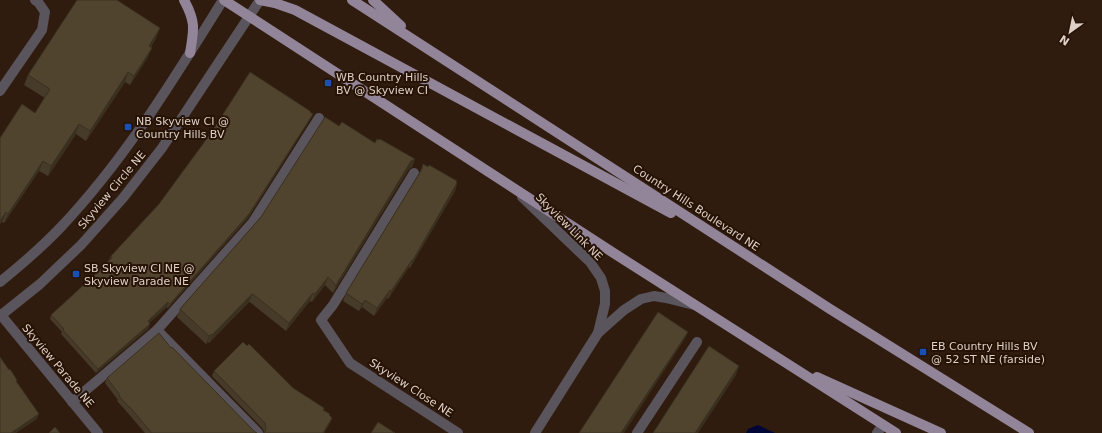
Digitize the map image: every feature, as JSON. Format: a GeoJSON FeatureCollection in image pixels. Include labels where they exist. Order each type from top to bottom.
{"type":"FeatureCollection","features":[{"type":"Feature","properties":{"kind":"main road"},"geometry":{"type":"LineString","coordinates":[[184,0],[193,22],[190,53]]}},
{"type":"Feature","properties":{"kind":"main road"},"geometry":{"type":"LineString","coordinates":[[223,0],[698,306],[782,361],[880,429],[896,433]]}},
{"type":"Feature","properties":{"kind":"main road"},"geometry":{"type":"LineString","coordinates":[[260,0],[276,3],[295,10],[736,248]]}},
{"type":"Feature","properties":{"kind":"main road","name":"Country Hills Boulevard NE"},"geometry":{"type":"LineString","coordinates":[[352,0],[830,309],[1029,433]]}},
{"type":"Feature","properties":{"kind":"main road"},"geometry":{"type":"LineString","coordinates":[[373,0],[424,46]]}},
{"type":"Feature","properties":{"kind":"main road"},"geometry":{"type":"LineString","coordinates":[[782,361],[941,433]]}},
{"type":"Feature","properties":{"kind":"street"},"geometry":{"type":"LineString","coordinates":[[0,91],[3,80],[42,30],[45,12],[35,0]]}},
{"type":"Feature","properties":{"kind":"street","name":"Skyview Circle NE"},"geometry":{"type":"LineString","coordinates":[[0,282],[60,228],[124,153],[155,109],[223,0]]}},
{"type":"Feature","properties":{"kind":"street","name":"Skyview Circle NE"},"geometry":{"type":"LineString","coordinates":[[0,315],[40,284],[81,245],[123,198],[162,148],[260,0]]}},
{"type":"Feature","properties":{"kind":"street"},"geometry":{"type":"LineString","coordinates":[[72,402],[157,330],[253,222],[319,118]]}},
{"type":"Feature","properties":{"kind":"street","name":"Skyview Close NE"},"geometry":{"type":"LineString","coordinates":[[414,173],[333,305],[321,320],[350,362],[458,433]]}},
{"type":"Feature","properties":{"kind":"street","name":"Skyview Link NE"},"geometry":{"type":"LineString","coordinates":[[513,188],[590,262],[601,278],[605,290],[605,304],[598,333]]}},
{"type":"Feature","properties":{"kind":"street","name":"Skyview Link NE"},"geometry":{"type":"LineString","coordinates":[[535,433],[598,333],[624,310],[641,299],[654,296],[698,306]]}},
{"type":"Feature","properties":{"kind":"street","name":"Skyview Parade NE"},"geometry":{"type":"LineString","coordinates":[[0,315],[98,433]]}},
{"type":"Feature","properties":{"kind":"street"},"geometry":{"type":"LineString","coordinates":[[157,330],[258,433]]}},
{"type":"Feature","properties":{"kind":"street"},"geometry":{"type":"LineString","coordinates":[[637,433],[697,342]]}},
{"type":"Feature","properties":{"kind":"shaded area"},"geometry":{"type":"Polygon","coordinates":[[[758,425],[775,433],[746,433],[748,429],[758,425]]]}},
{"type":"Feature","properties":{"kind":"building"},"geometry":{"type":"Polygon","coordinates":[[[77,0],[117,0],[160,28],[149,46],[152,48],[134,76],[128,72],[90,131],[79,124],[51,166],[43,161],[8,214],[6,212],[0,221],[0,138],[22,104],[35,113],[50,89],[28,75],[77,0]]]}},
{"type":"Feature","properties":{"kind":"building"},"geometry":{"type":"Polygon","coordinates":[[[250,72],[313,114],[249,214],[170,304],[168,302],[148,321],[150,324],[98,369],[51,315],[112,258],[111,256],[159,204],[211,133],[250,72]]]}},
{"type":"Feature","properties":{"kind":"building"},"geometry":{"type":"Polygon","coordinates":[[[325,117],[339,126],[342,122],[375,143],[377,139],[380,139],[415,159],[411,161],[336,285],[328,277],[289,323],[252,294],[212,335],[211,334],[209,336],[180,309],[261,217],[325,117]]]}},
{"type":"Feature","properties":{"kind":"building"},"geometry":{"type":"Polygon","coordinates":[[[423,164],[428,167],[429,165],[457,181],[457,183],[413,260],[391,291],[390,290],[377,308],[365,300],[362,304],[346,293],[422,169],[423,164]]]}},
{"type":"Feature","properties":{"kind":"building"},"geometry":{"type":"Polygon","coordinates":[[[658,312],[688,332],[621,433],[579,433],[658,312]]]}},
{"type":"Feature","properties":{"kind":"building"},"geometry":{"type":"Polygon","coordinates":[[[159,333],[171,348],[172,347],[257,433],[151,433],[119,396],[120,395],[107,378],[159,333]]]}},
{"type":"Feature","properties":{"kind":"building"},"geometry":{"type":"Polygon","coordinates":[[[243,342],[247,346],[249,344],[293,388],[324,408],[323,410],[330,414],[329,415],[332,418],[323,433],[263,433],[266,429],[265,423],[214,371],[243,342]]]}},
{"type":"Feature","properties":{"kind":"building"},"geometry":{"type":"Polygon","coordinates":[[[709,346],[739,366],[695,433],[653,433],[709,346]]]}},
{"type":"Feature","properties":{"kind":"building"},"geometry":{"type":"Polygon","coordinates":[[[0,357],[9,370],[10,369],[17,380],[16,381],[39,414],[11,433],[0,433],[0,357]]]}},
{"type":"Feature","properties":{"kind":"building"},"geometry":{"type":"Polygon","coordinates":[[[378,422],[395,433],[371,433],[378,422]]]}},
{"type":"Feature","properties":{"kind":"building"},"geometry":{"type":"Polygon","coordinates":[[[55,427],[60,433],[49,433],[55,427]]]}},
{"type":"Feature","properties":{"kind":"place","name":"WB Country Hills BV @ Skyview CI"},"geometry":{"type":"Point","coordinates":[328,83]}},
{"type":"Feature","properties":{"kind":"place","name":"NB Skyview CI @ Country Hills BV"},"geometry":{"type":"Point","coordinates":[128,127]}},
{"type":"Feature","properties":{"kind":"place","name":"SB Skyview CI NE @ Skyview Parade NE"},"geometry":{"type":"Point","coordinates":[76,274]}},
{"type":"Feature","properties":{"kind":"place","name":"EB Country Hills BV @ 52 ST NE (farside)"},"geometry":{"type":"Point","coordinates":[923,352]}}]}
